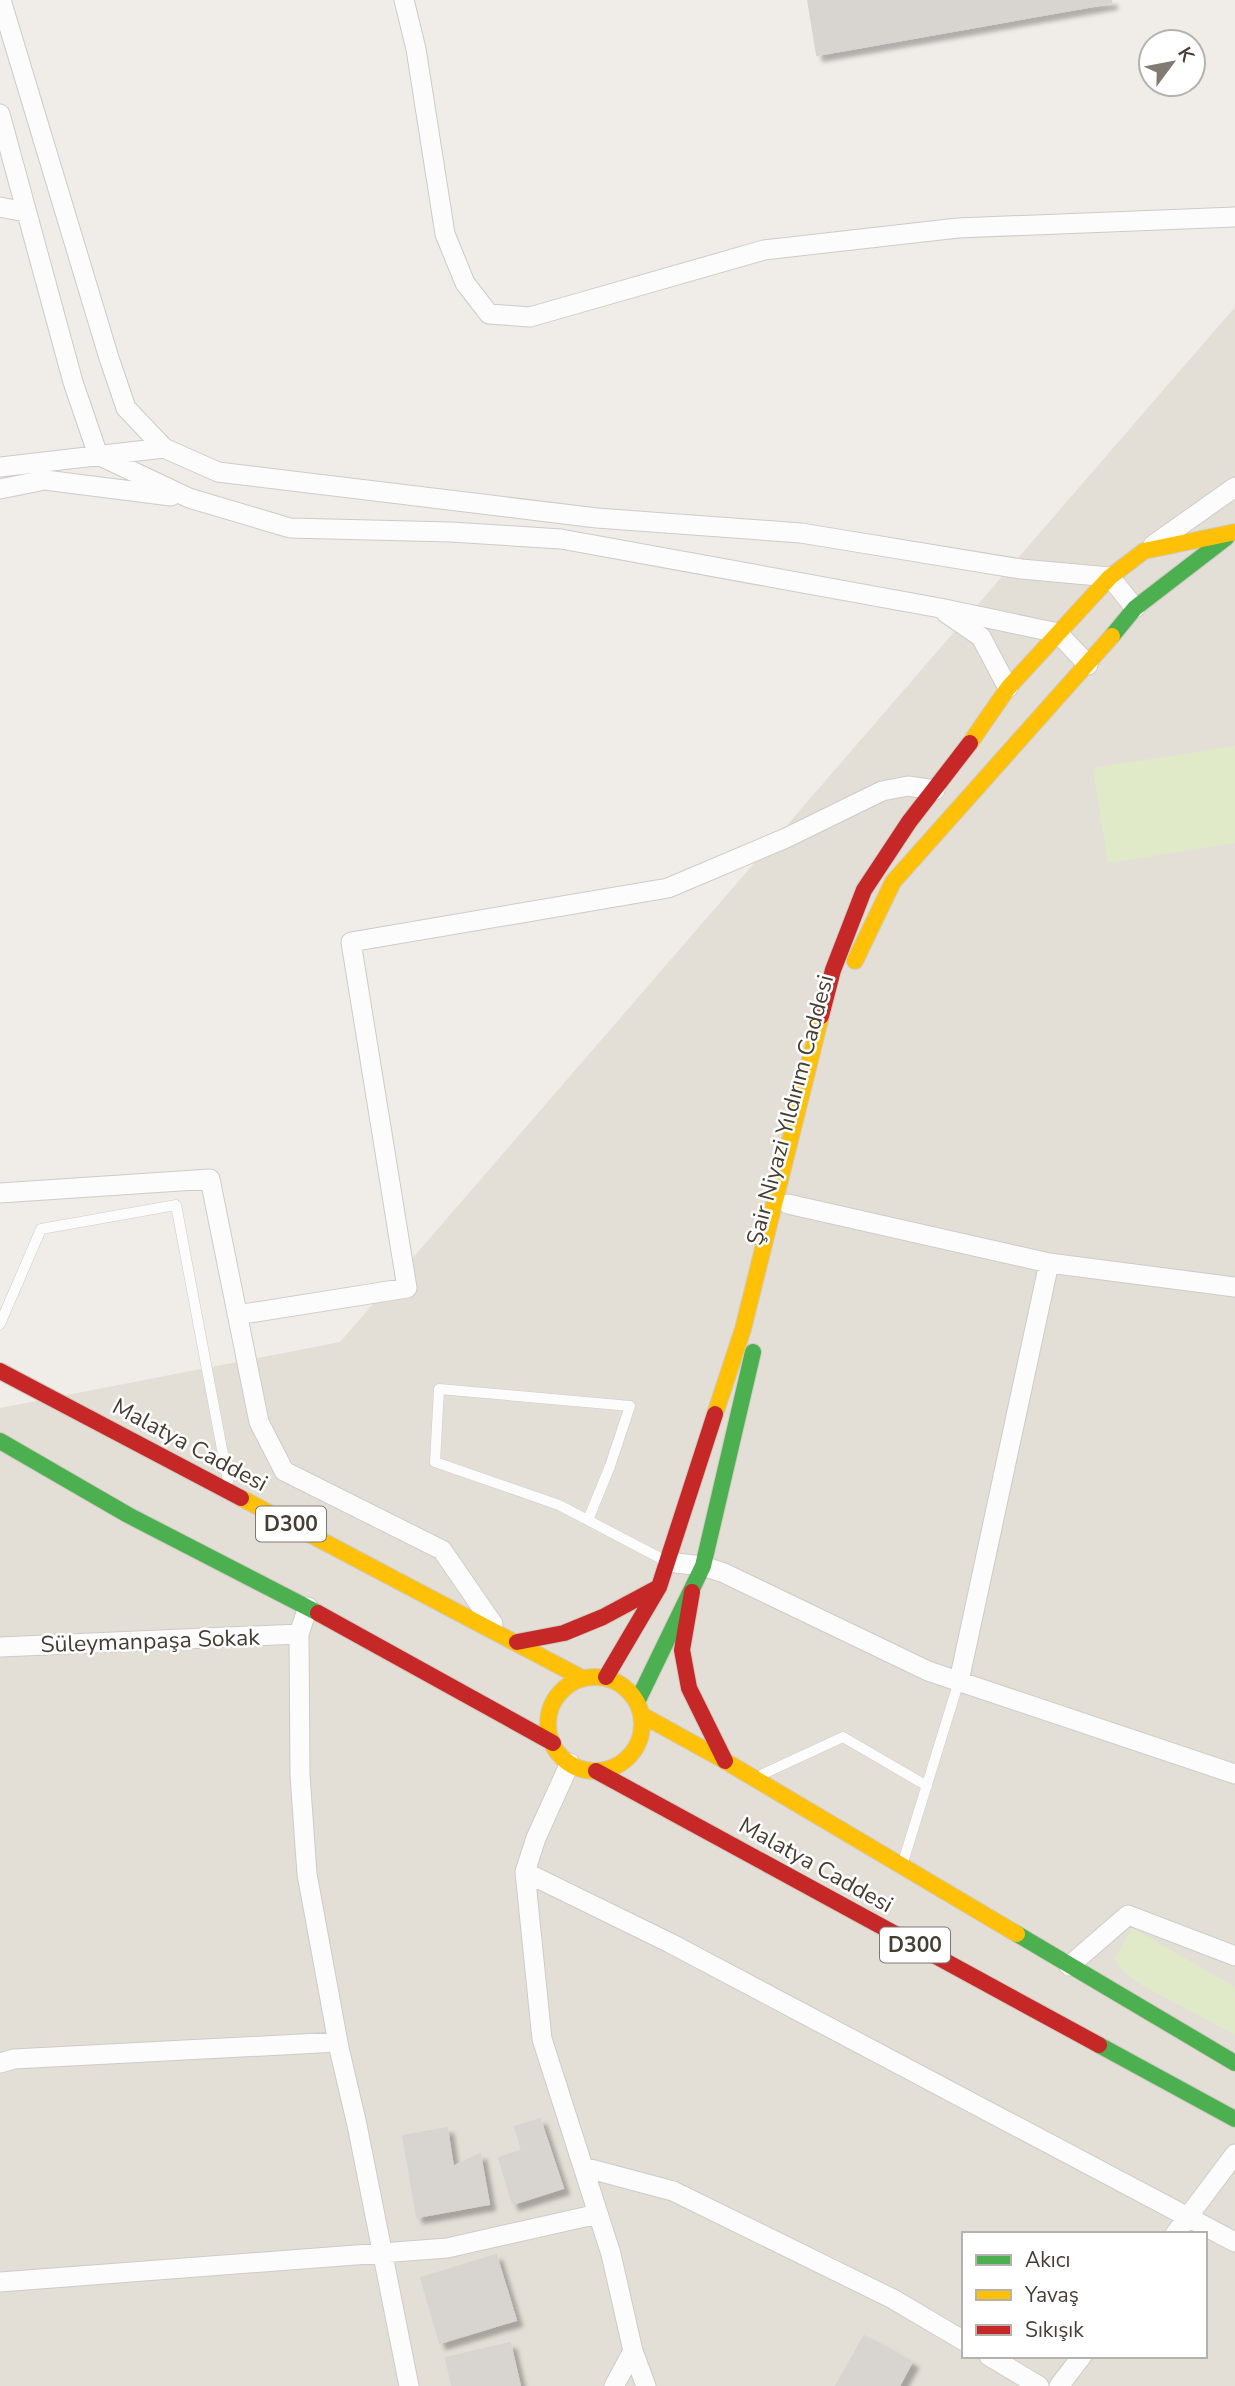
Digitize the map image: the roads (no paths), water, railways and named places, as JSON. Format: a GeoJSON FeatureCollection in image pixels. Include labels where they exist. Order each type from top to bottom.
{"type":"FeatureCollection","features":[{"type":"Feature","properties":{"kind":"main road"},"geometry":{"type":"LineString","coordinates":[[606,1677],[659,1587],[743,1329],[833,970],[864,890],[909,822],[1008,688],[1110,577],[1144,551],[1234,532]]}},
{"type":"Feature","properties":{"kind":"main road","name":"Şair Niyazi Yıldırım Caddesi"},"geometry":{"type":"LineString","coordinates":[[640,1709],[703,1566],[842,988],[893,882],[1088,665],[1135,608],[1234,532]]}},
{"type":"Feature","properties":{"kind":"main road","name":"Malatya Caddesi"},"geometry":{"type":"LineString","coordinates":[[0,1371],[582,1678]]}},
{"type":"Feature","properties":{"kind":"main road"},"geometry":{"type":"LineString","coordinates":[[0,1441],[128,1515],[308,1607],[552,1743]]}},
{"type":"Feature","properties":{"kind":"main road"},"geometry":{"type":"LineString","coordinates":[[508,1637],[564,1633],[603,1617],[659,1587]]}},
{"type":"Feature","properties":{"kind":"main road"},"geometry":{"type":"LineString","coordinates":[[692,1592],[682,1650],[689,1688],[725,1761]]}},
{"type":"Feature","properties":{"kind":"main road"},"geometry":{"type":"LineString","coordinates":[[606,1677],[624,1686],[640,1709],[642,1729],[639,1742],[632,1754],[610,1769],[583,1769],[570,1763],[552,1743],[548,1727],[550,1711],[556,1697],[568,1685],[582,1678],[606,1677]]}},
{"type":"Feature","properties":{"kind":"main road","name":"Malatya Caddesi"},"geometry":{"type":"LineString","coordinates":[[640,1709],[1235,2063]]}},
{"type":"Feature","properties":{"kind":"main road","name":"Malatya Caddesi"},"geometry":{"type":"LineString","coordinates":[[596,1771],[1235,2119]]}},
{"type":"Feature","properties":{"kind":"street"},"geometry":{"type":"LineString","coordinates":[[1,0],[108,358],[126,408],[164,449],[218,472],[597,518],[801,533],[1021,569],[1110,577],[1135,608]]}},
{"type":"Feature","properties":{"kind":"street"},"geometry":{"type":"LineString","coordinates":[[404,0],[416,49],[445,234],[465,284],[489,314],[530,317],[764,250],[958,228],[1235,217]]}},
{"type":"Feature","properties":{"kind":"street"},"geometry":{"type":"LineString","coordinates":[[0,114],[73,383],[98,455],[189,498],[290,528],[451,532],[561,539],[940,608],[1058,633],[1088,665]]}},
{"type":"Feature","properties":{"kind":"street"},"geometry":{"type":"LineString","coordinates":[[0,207],[25,212]]}},
{"type":"Feature","properties":{"kind":"street"},"geometry":{"type":"LineString","coordinates":[[0,467],[164,449]]}},
{"type":"Feature","properties":{"kind":"street"},"geometry":{"type":"LineString","coordinates":[[0,489],[45,480],[189,498]]}},
{"type":"Feature","properties":{"kind":"street"},"geometry":{"type":"LineString","coordinates":[[1144,551],[1235,487]]}},
{"type":"Feature","properties":{"kind":"street"},"geometry":{"type":"LineString","coordinates":[[940,608],[981,637],[1008,688]]}},
{"type":"Feature","properties":{"kind":"street"},"geometry":{"type":"LineString","coordinates":[[237,1315],[407,1288],[351,942],[668,888],[786,838],[882,791],[908,786],[935,790]]}},
{"type":"Feature","properties":{"kind":"street"},"geometry":{"type":"LineString","coordinates":[[0,1193],[210,1179],[259,1422],[284,1471],[442,1550],[508,1637]]}},
{"type":"Feature","properties":{"kind":"street"},"geometry":{"type":"LineString","coordinates":[[788,1204],[1049,1263],[1235,1287]]}},
{"type":"Feature","properties":{"kind":"street"},"geometry":{"type":"LineString","coordinates":[[959,1681],[1049,1263]]}},
{"type":"Feature","properties":{"kind":"street"},"geometry":{"type":"LineString","coordinates":[[667,1562],[703,1566],[723,1573],[928,1671],[1235,1774]]}},
{"type":"Feature","properties":{"kind":"street"},"geometry":{"type":"LineString","coordinates":[[308,1607],[299,1634],[300,1775],[307,1874],[338,2042],[409,2386]]}},
{"type":"Feature","properties":{"kind":"street","name":"Süleymanpaşa Sokak"},"geometry":{"type":"LineString","coordinates":[[0,1647],[299,1634]]}},
{"type":"Feature","properties":{"kind":"street"},"geometry":{"type":"LineString","coordinates":[[570,1763],[536,1838],[525,1872],[542,2039],[611,2254],[633,2351],[646,2386]]}},
{"type":"Feature","properties":{"kind":"street"},"geometry":{"type":"LineString","coordinates":[[525,1872],[670,1943],[1235,2242]]}},
{"type":"Feature","properties":{"kind":"street"},"geometry":{"type":"LineString","coordinates":[[1069,1966],[1128,1915],[1235,1956]]}},
{"type":"Feature","properties":{"kind":"street"},"geometry":{"type":"LineString","coordinates":[[0,2063],[13,2059],[338,2042]]}},
{"type":"Feature","properties":{"kind":"street"},"geometry":{"type":"LineString","coordinates":[[1176,2232],[1235,2154]]}},
{"type":"Feature","properties":{"kind":"street"},"geometry":{"type":"LineString","coordinates":[[583,2167],[673,2190],[893,2299],[962,2340]]}},
{"type":"Feature","properties":{"kind":"street"},"geometry":{"type":"LineString","coordinates":[[0,2282],[447,2248],[598,2214]]}},
{"type":"Feature","properties":{"kind":"street"},"geometry":{"type":"LineString","coordinates":[[614,2386],[633,2351]]}},
{"type":"Feature","properties":{"kind":"street"},"geometry":{"type":"LineString","coordinates":[[992,2358],[1039,2386]]}},
{"type":"Feature","properties":{"kind":"street"},"geometry":{"type":"LineString","coordinates":[[1059,2386],[1080,2358]]}},
{"type":"Feature","properties":{"kind":"lane"},"geometry":{"type":"LineString","coordinates":[[0,1324],[41,1229],[176,1205],[230,1491]]}},
{"type":"Feature","properties":{"kind":"lane"},"geometry":{"type":"LineString","coordinates":[[588,1520],[630,1406],[439,1389],[435,1462],[558,1505],[667,1562]]}},
{"type":"Feature","properties":{"kind":"lane"},"geometry":{"type":"LineString","coordinates":[[902,1866],[959,1681]]}},
{"type":"Feature","properties":{"kind":"lane"},"geometry":{"type":"LineString","coordinates":[[755,1778],[843,1737],[927,1786]]}}]}
